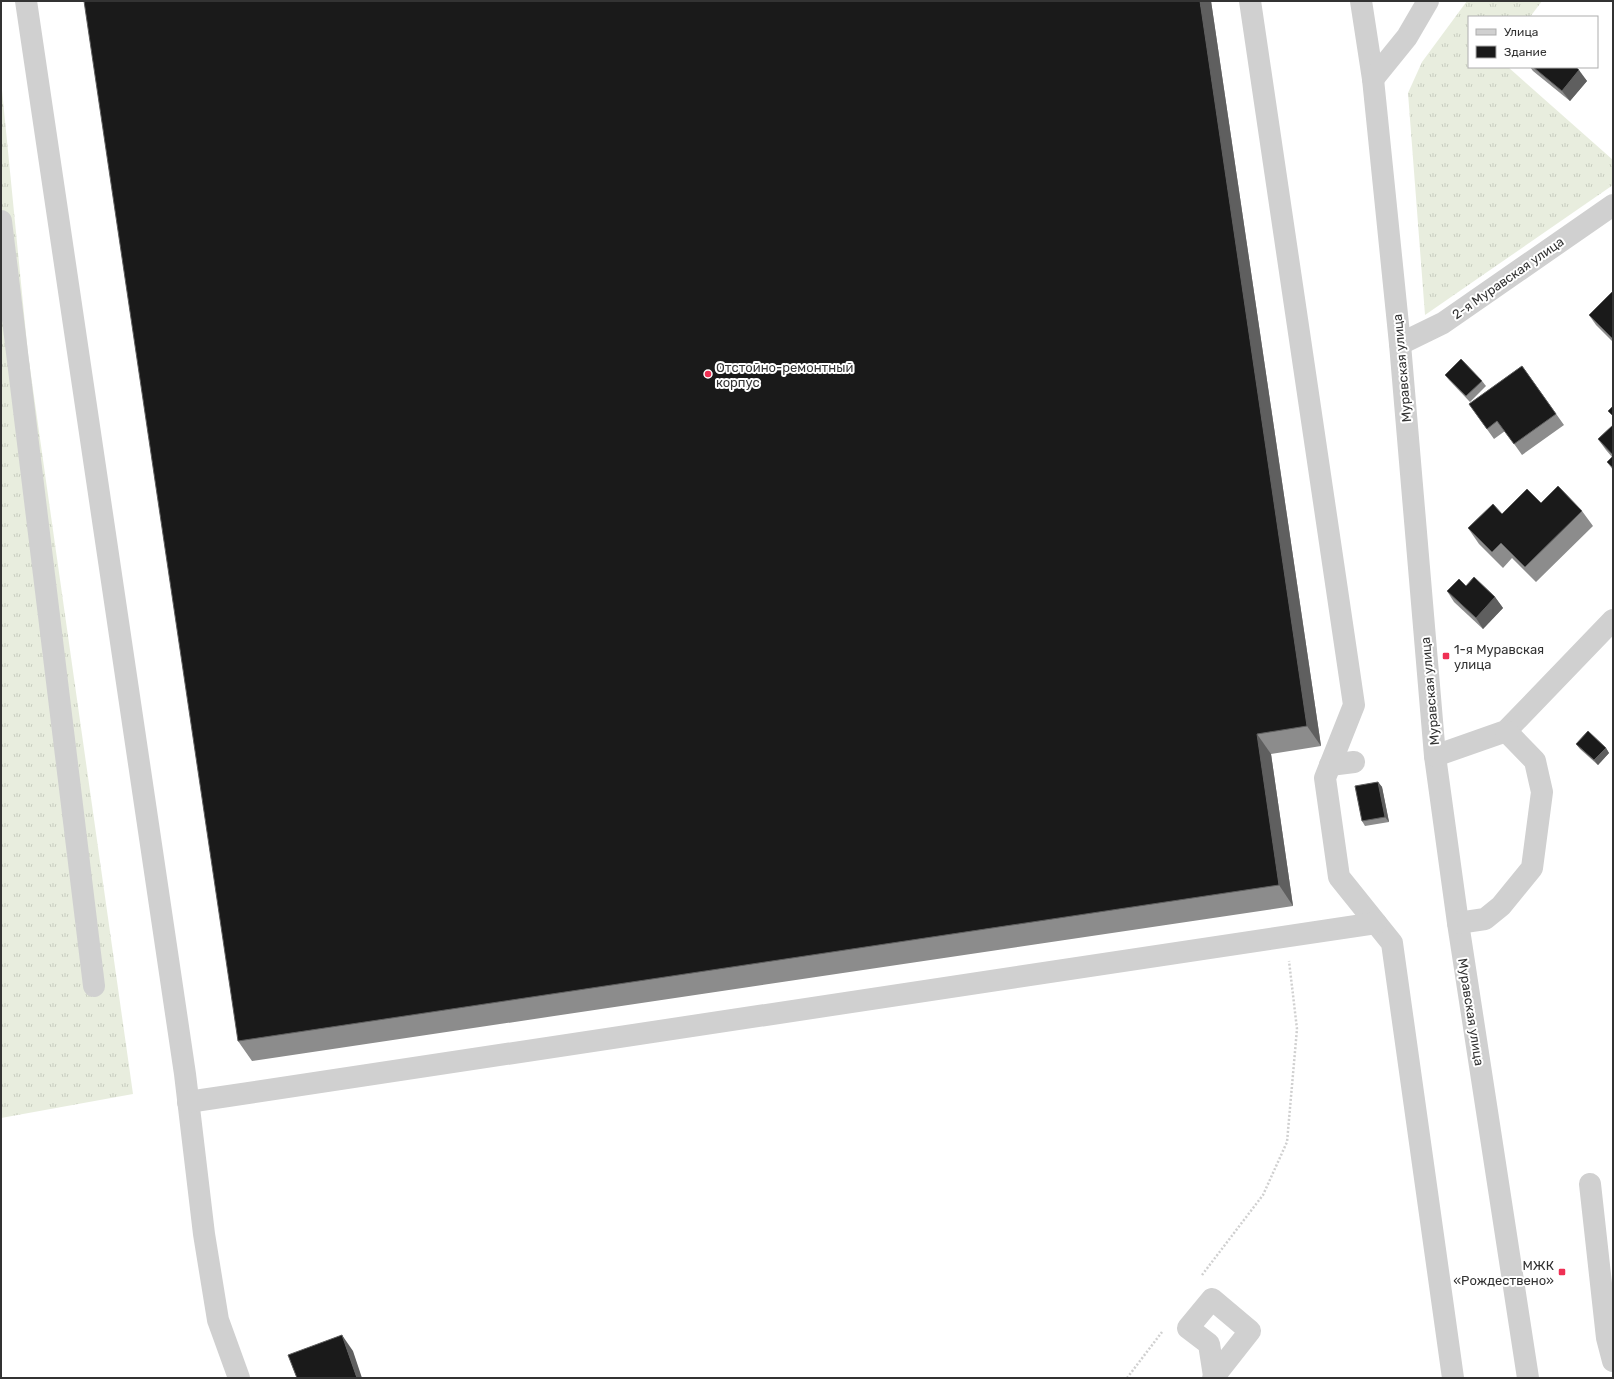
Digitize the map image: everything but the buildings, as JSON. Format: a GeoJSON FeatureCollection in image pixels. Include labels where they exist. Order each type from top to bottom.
{"type":"FeatureCollection","features":[{"type":"Feature","properties":{"kind":"street"},"geometry":{"type":"LineString","coordinates":[[26,1],[188,1102],[204,1234],[218,1320],[239,1378]]}},
{"type":"Feature","properties":{"kind":"street"},"geometry":{"type":"LineString","coordinates":[[1250,1],[1354,705],[1325,778],[1339,877],[1392,943],[1453,1378]]}},
{"type":"Feature","properties":{"kind":"street","name":"Муравская улица"},"geometry":{"type":"LineString","coordinates":[[1361,1],[1373,79],[1400,344],[1435,756],[1458,923],[1528,1378]]}},
{"type":"Feature","properties":{"kind":"street"},"geometry":{"type":"LineString","coordinates":[[1373,79],[1407,37],[1428,1]]}},
{"type":"Feature","properties":{"kind":"street","name":"2-я Муравская улица"},"geometry":{"type":"LineString","coordinates":[[1400,344],[1443,323],[1613,205]]}},
{"type":"Feature","properties":{"kind":"street"},"geometry":{"type":"LineString","coordinates":[[1,221],[94,986]]}},
{"type":"Feature","properties":{"kind":"street"},"geometry":{"type":"LineString","coordinates":[[1435,756],[1506,731],[1613,620]]}},
{"type":"Feature","properties":{"kind":"street"},"geometry":{"type":"LineString","coordinates":[[1458,923],[1485,919],[1501,906],[1532,868],[1542,792],[1535,761],[1506,731]]}},
{"type":"Feature","properties":{"kind":"street"},"geometry":{"type":"LineString","coordinates":[[1330,765],[1354,762]]}},
{"type":"Feature","properties":{"kind":"street"},"geometry":{"type":"LineString","coordinates":[[188,1102],[1376,923]]}},
{"type":"Feature","properties":{"kind":"street"},"geometry":{"type":"LineString","coordinates":[[1590,1184],[1606,1338],[1613,1361]]}},
{"type":"Feature","properties":{"kind":"path"},"geometry":{"type":"LineString","coordinates":[[1201,1277],[1263,1195],[1287,1142],[1298,1029],[1286,937]]}},
{"type":"Feature","properties":{"kind":"path"},"geometry":{"type":"LineString","coordinates":[[1127,1378],[1165,1328]]}},
{"type":"Feature","properties":{"kind":"green space"},"geometry":{"type":"Polygon","coordinates":[[[1467,1],[1542,1],[1531,16],[1468,16],[1468,68],[1509,68],[1613,160],[1613,185],[1425,315],[1408,93],[1422,62],[1467,1]]]}},
{"type":"Feature","properties":{"kind":"green space"},"geometry":{"type":"Polygon","coordinates":[[[1,80],[28,354],[133,1094],[1,1118],[1,80]]]}},
{"type":"Feature","properties":{"kind":"place","name":"Отстойно-ремонтный корпус"},"geometry":{"type":"Point","coordinates":[708,374]}},
{"type":"Feature","properties":{"kind":"place","name":"1-я Муравская улица"},"geometry":{"type":"Point","coordinates":[1446,656]}},
{"type":"Feature","properties":{"kind":"place","name":"МЖК «Рождествено»"},"geometry":{"type":"Point","coordinates":[1562,1272]}}]}
